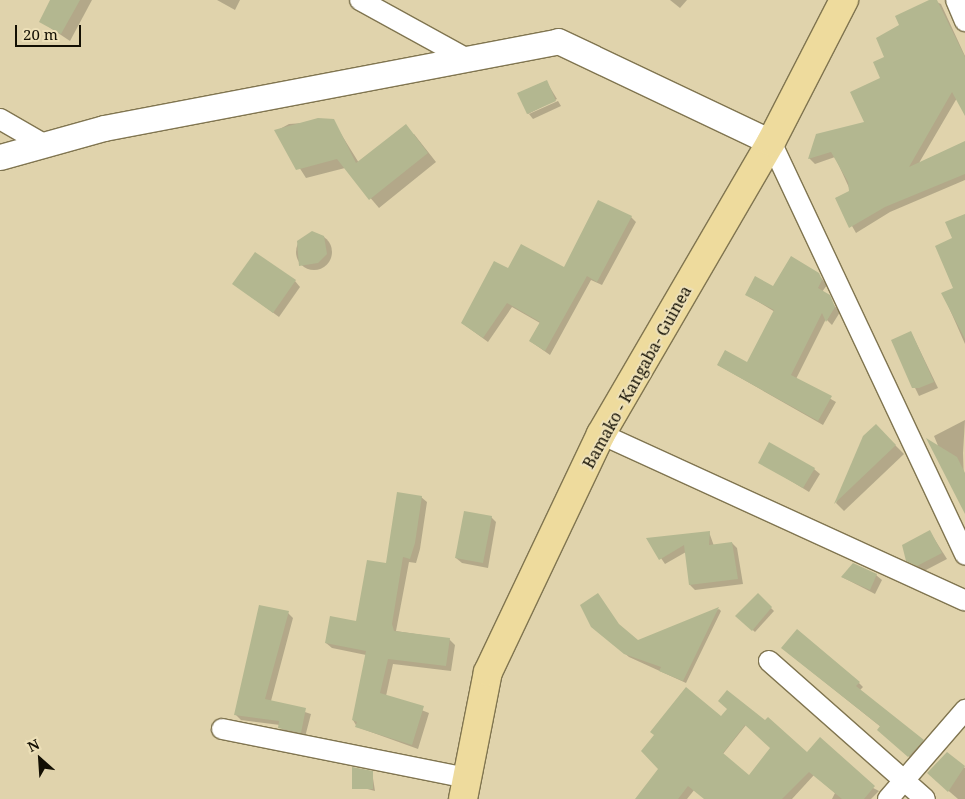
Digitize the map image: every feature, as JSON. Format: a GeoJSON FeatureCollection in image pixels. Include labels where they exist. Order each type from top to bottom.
{"type":"FeatureCollection","features":[{"type":"Feature","properties":{"kind":"main road","name":"Bamako - Kangaba- Guinea"},"geometry":{"type":"LineString","coordinates":[[465,788],[488,672],[601,434],[771,142],[844,0]]}},
{"type":"Feature","properties":{"kind":"street"},"geometry":{"type":"LineString","coordinates":[[360,0],[462,56]]}},
{"type":"Feature","properties":{"kind":"street"},"geometry":{"type":"LineString","coordinates":[[956,0],[965,20]]}},
{"type":"Feature","properties":{"kind":"street"},"geometry":{"type":"LineString","coordinates":[[0,157],[104,128],[462,56],[558,41],[771,142],[965,555]]}},
{"type":"Feature","properties":{"kind":"street"},"geometry":{"type":"LineString","coordinates":[[0,119],[45,144]]}},
{"type":"Feature","properties":{"kind":"street"},"geometry":{"type":"LineString","coordinates":[[601,434],[965,601]]}},
{"type":"Feature","properties":{"kind":"street"},"geometry":{"type":"LineString","coordinates":[[769,661],[925,799]]}},
{"type":"Feature","properties":{"kind":"street"},"geometry":{"type":"LineString","coordinates":[[888,799],[965,710]]}},
{"type":"Feature","properties":{"kind":"street"},"geometry":{"type":"LineString","coordinates":[[222,729],[465,788]]}},
{"type":"Feature","properties":{"kind":"building"},"geometry":{"type":"Polygon","coordinates":[[[50,0],[80,0],[61,34],[39,22],[50,0]]]}},
{"type":"Feature","properties":{"kind":"building"},"geometry":{"type":"Polygon","coordinates":[[[929,0],[937,0],[965,57],[965,116],[952,92],[909,167],[965,141],[965,174],[885,207],[849,228],[835,198],[849,191],[848,182],[831,152],[808,159],[816,134],[864,122],[850,92],[880,78],[873,62],[884,57],[876,38],[899,25],[895,16],[929,0]]]}},
{"type":"Feature","properties":{"kind":"building"},"geometry":{"type":"Polygon","coordinates":[[[547,80],[556,101],[527,114],[517,93],[547,80]]]}},
{"type":"Feature","properties":{"kind":"building"},"geometry":{"type":"Polygon","coordinates":[[[318,118],[334,119],[356,163],[406,124],[428,153],[369,200],[337,159],[296,170],[274,130],[318,118]]]}},
{"type":"Feature","properties":{"kind":"building"},"geometry":{"type":"Polygon","coordinates":[[[598,200],[632,216],[597,282],[587,276],[545,351],[529,341],[540,322],[507,303],[483,338],[461,323],[494,261],[508,268],[521,244],[564,267],[598,200]]]}},
{"type":"Feature","properties":{"kind":"building"},"geometry":{"type":"Polygon","coordinates":[[[965,214],[965,339],[941,293],[953,288],[935,246],[952,238],[945,222],[965,214]]]}},
{"type":"Feature","properties":{"kind":"building"},"geometry":{"type":"Polygon","coordinates":[[[312,231],[324,236],[327,254],[318,263],[299,266],[297,241],[312,231]]]}},
{"type":"Feature","properties":{"kind":"building"},"geometry":{"type":"Polygon","coordinates":[[[255,252],[296,280],[273,313],[232,284],[255,252]]]}},
{"type":"Feature","properties":{"kind":"building"},"geometry":{"type":"Polygon","coordinates":[[[791,256],[819,273],[822,280],[818,288],[830,295],[835,307],[826,322],[822,313],[791,375],[832,396],[818,421],[717,365],[725,350],[747,362],[774,310],[745,295],[755,276],[773,286],[791,256]]]}},
{"type":"Feature","properties":{"kind":"building"},"geometry":{"type":"Polygon","coordinates":[[[911,331],[934,382],[919,388],[912,388],[891,340],[911,331]]]}},
{"type":"Feature","properties":{"kind":"building"},"geometry":{"type":"Polygon","coordinates":[[[876,424],[896,445],[834,504],[863,436],[876,424]]]}},
{"type":"Feature","properties":{"kind":"building"},"geometry":{"type":"Polygon","coordinates":[[[926,438],[957,457],[965,473],[965,514],[926,438]]]}},
{"type":"Feature","properties":{"kind":"building"},"geometry":{"type":"Polygon","coordinates":[[[769,442],[815,468],[803,488],[758,463],[769,442]]]}},
{"type":"Feature","properties":{"kind":"building"},"geometry":{"type":"Polygon","coordinates":[[[397,492],[422,496],[415,543],[410,559],[403,557],[392,624],[394,631],[450,638],[446,666],[388,659],[380,693],[424,706],[412,745],[355,727],[357,722],[352,720],[366,651],[325,643],[330,616],[356,621],[367,560],[386,563],[397,492]]]}},
{"type":"Feature","properties":{"kind":"building"},"geometry":{"type":"Polygon","coordinates":[[[464,511],[492,516],[483,563],[455,558],[464,511]]]}},
{"type":"Feature","properties":{"kind":"building"},"geometry":{"type":"Polygon","coordinates":[[[930,530],[942,553],[917,566],[906,561],[902,545],[930,530]]]}},
{"type":"Feature","properties":{"kind":"building"},"geometry":{"type":"Polygon","coordinates":[[[710,531],[709,545],[732,542],[738,579],[689,585],[684,545],[659,560],[646,538],[710,531]]]}},
{"type":"Feature","properties":{"kind":"building"},"geometry":{"type":"Polygon","coordinates":[[[853,563],[877,574],[870,590],[841,577],[853,563]]]}},
{"type":"Feature","properties":{"kind":"building"},"geometry":{"type":"Polygon","coordinates":[[[598,593],[619,624],[638,640],[719,607],[683,681],[659,671],[661,667],[624,654],[591,627],[580,605],[598,593]]]}},
{"type":"Feature","properties":{"kind":"building"},"geometry":{"type":"Polygon","coordinates":[[[758,593],[772,607],[752,631],[735,616],[758,593]]]}},
{"type":"Feature","properties":{"kind":"building"},"geometry":{"type":"Polygon","coordinates":[[[259,605],[289,611],[265,699],[306,708],[301,733],[278,728],[279,721],[234,715],[259,605]]]}},
{"type":"Feature","properties":{"kind":"building"},"geometry":{"type":"Polygon","coordinates":[[[797,629],[860,682],[856,686],[924,740],[908,757],[877,730],[880,726],[781,648],[797,629]]]}},
{"type":"Feature","properties":{"kind":"building"},"geometry":{"type":"Polygon","coordinates":[[[686,687],[721,716],[727,709],[718,701],[727,690],[765,720],[768,717],[807,752],[820,737],[875,786],[864,799],[842,799],[809,772],[782,799],[704,799],[688,786],[678,799],[635,799],[658,769],[641,751],[654,735],[650,732],[686,687]],[[745,725],[723,753],[749,775],[770,748],[745,725]]]}},
{"type":"Feature","properties":{"kind":"building"},"geometry":{"type":"Polygon","coordinates":[[[947,752],[965,766],[948,792],[927,773],[947,752]]]}},
{"type":"Feature","properties":{"kind":"building"},"geometry":{"type":"Polygon","coordinates":[[[352,767],[373,771],[373,789],[352,789],[352,767]]]}}]}
